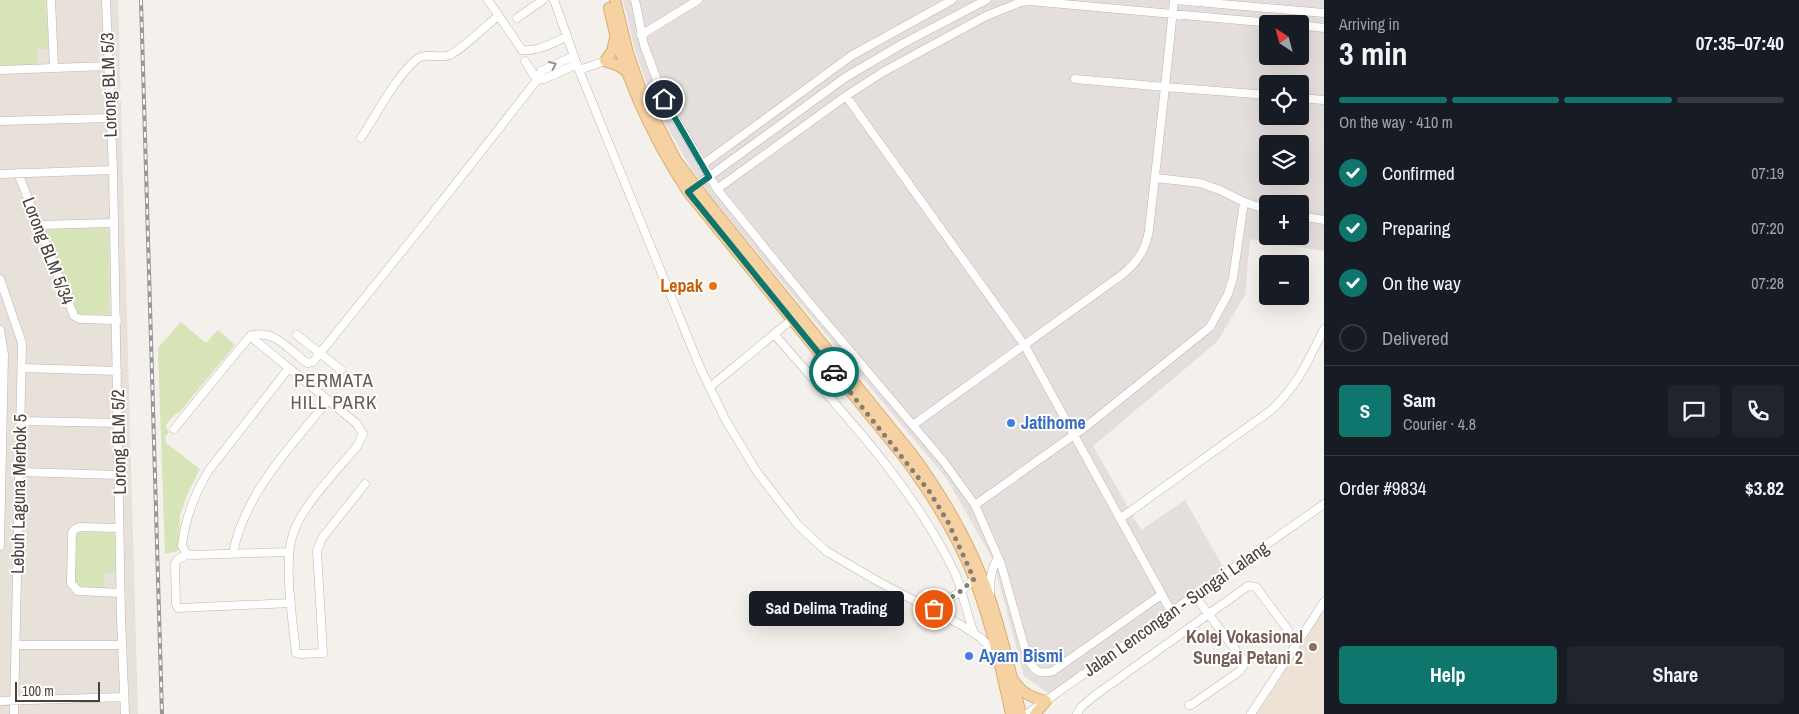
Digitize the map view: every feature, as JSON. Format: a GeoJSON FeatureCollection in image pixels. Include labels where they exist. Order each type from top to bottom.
{"type":"FeatureCollection","features":[{"type":"Feature","properties":{"kind":"main road"},"geometry":{"type":"LineString","coordinates":[[608,0],[615,37],[642,114],[670,164],[795,317],[904,457],[929,491],[948,522],[985,608],[1011,714]]}},
{"type":"Feature","properties":{"kind":"main road"},"geometry":{"type":"LineString","coordinates":[[614,0],[628,52],[649,111],[692,190]]}},
{"type":"Feature","properties":{"kind":"main road"},"geometry":{"type":"LineString","coordinates":[[615,37],[612,51],[605,61],[619,66],[626,71]]}},
{"type":"Feature","properties":{"kind":"main road"},"geometry":{"type":"LineString","coordinates":[[795,317],[906,446],[936,488],[971,550],[991,600],[1021,714]]}},
{"type":"Feature","properties":{"kind":"main road"},"geometry":{"type":"LineString","coordinates":[[1012,678],[1025,694],[1035,699],[1046,701],[1035,714]]}},
{"type":"Feature","properties":{"kind":"street"},"geometry":{"type":"LineString","coordinates":[[51,0],[54,68]]}},
{"type":"Feature","properties":{"kind":"street","name":"Lorong BLM 5/3"},"geometry":{"type":"LineString","coordinates":[[106,0],[113,170]]}},
{"type":"Feature","properties":{"kind":"street"},"geometry":{"type":"LineString","coordinates":[[488,0],[522,50],[529,51],[541,48],[566,37]]}},
{"type":"Feature","properties":{"kind":"street"},"geometry":{"type":"LineString","coordinates":[[517,18],[542,0]]}},
{"type":"Feature","properties":{"kind":"street"},"geometry":{"type":"LineString","coordinates":[[554,0],[566,37],[710,387],[725,419],[757,472],[785,510],[812,540],[844,563],[934,609],[974,633],[998,657]]}},
{"type":"Feature","properties":{"kind":"street"},"geometry":{"type":"LineString","coordinates":[[635,0],[641,35],[664,99],[717,189],[807,300],[914,425],[949,468],[975,505],[998,557],[1031,665],[1038,672],[1047,673],[1053,670],[1161,595]]}},
{"type":"Feature","properties":{"kind":"street"},"geometry":{"type":"LineString","coordinates":[[641,35],[698,0]]}},
{"type":"Feature","properties":{"kind":"street"},"geometry":{"type":"LineString","coordinates":[[702,165],[851,56],[952,0]]}},
{"type":"Feature","properties":{"kind":"street"},"geometry":{"type":"LineString","coordinates":[[692,190],[846,77],[904,43],[986,0]]}},
{"type":"Feature","properties":{"kind":"street"},"geometry":{"type":"LineString","coordinates":[[914,425],[1123,274],[1138,260],[1147,242],[1156,178],[1174,0],[1324,13]]}},
{"type":"Feature","properties":{"kind":"street"},"geometry":{"type":"LineString","coordinates":[[717,189],[846,96],[883,72],[986,16],[1021,2],[1030,1],[1259,22]]}},
{"type":"Feature","properties":{"kind":"street"},"geometry":{"type":"LineString","coordinates":[[361,138],[402,75],[419,58],[425,55],[436,57],[450,55],[498,16]]}},
{"type":"Feature","properties":{"kind":"street"},"geometry":{"type":"LineString","coordinates":[[1309,27],[1324,28]]}},
{"type":"Feature","properties":{"kind":"street"},"geometry":{"type":"LineString","coordinates":[[525,61],[537,80]]}},
{"type":"Feature","properties":{"kind":"street"},"geometry":{"type":"LineString","coordinates":[[174,429],[250,336],[263,334],[273,336],[307,363],[313,362],[537,80],[544,79],[577,63],[605,61]]}},
{"type":"Feature","properties":{"kind":"street"},"geometry":{"type":"LineString","coordinates":[[0,70],[108,66]]}},
{"type":"Feature","properties":{"kind":"street"},"geometry":{"type":"LineString","coordinates":[[1075,80],[1259,94]]}},
{"type":"Feature","properties":{"kind":"street"},"geometry":{"type":"LineString","coordinates":[[846,96],[1024,346],[1171,611]]}},
{"type":"Feature","properties":{"kind":"street"},"geometry":{"type":"LineString","coordinates":[[1309,99],[1324,100]]}},
{"type":"Feature","properties":{"kind":"street"},"geometry":{"type":"LineString","coordinates":[[0,121],[110,118]]}},
{"type":"Feature","properties":{"kind":"street"},"geometry":{"type":"LineString","coordinates":[[0,174],[113,170]]}},
{"type":"Feature","properties":{"kind":"street","name":"Lorong BLM 5/2"},"geometry":{"type":"LineString","coordinates":[[113,170],[120,593],[125,714]]}},
{"type":"Feature","properties":{"kind":"street","name":"Lorong BLM 5/34"},"geometry":{"type":"LineString","coordinates":[[18,173],[74,316],[80,319],[116,320]]}},
{"type":"Feature","properties":{"kind":"street"},"geometry":{"type":"LineString","coordinates":[[1156,178],[1200,183],[1259,207]]}},
{"type":"Feature","properties":{"kind":"street"},"geometry":{"type":"LineString","coordinates":[[975,505],[1105,411],[1202,333],[1215,319],[1233,278],[1244,202]]}},
{"type":"Feature","properties":{"kind":"street"},"geometry":{"type":"LineString","coordinates":[[1309,218],[1324,220]]}},
{"type":"Feature","properties":{"kind":"street"},"geometry":{"type":"LineString","coordinates":[[38,225],[113,224]]}},
{"type":"Feature","properties":{"kind":"street","name":"Lebuh Laguna Merbok 5"},"geometry":{"type":"LineString","coordinates":[[0,279],[20,336],[22,368],[14,714]]}},
{"type":"Feature","properties":{"kind":"street"},"geometry":{"type":"LineString","coordinates":[[710,387],[795,317]]}},
{"type":"Feature","properties":{"kind":"street"},"geometry":{"type":"LineString","coordinates":[[1121,518],[1270,411],[1283,399],[1300,377],[1324,329]]}},
{"type":"Feature","properties":{"kind":"street","name":"Lebuh Laguna Merbok 5"},"geometry":{"type":"LineString","coordinates":[[0,330],[4,344],[0,543]]}},
{"type":"Feature","properties":{"kind":"street"},"geometry":{"type":"LineString","coordinates":[[774,334],[904,487],[938,540],[954,570],[974,633]]}},
{"type":"Feature","properties":{"kind":"street"},"geometry":{"type":"LineString","coordinates":[[297,335],[342,370]]}},
{"type":"Feature","properties":{"kind":"street"},"geometry":{"type":"LineString","coordinates":[[250,336],[357,424],[363,434],[358,445],[300,518],[293,533],[289,552],[291,603],[296,653],[323,654],[317,551],[322,538],[365,484]]}},
{"type":"Feature","properties":{"kind":"street"},"geometry":{"type":"LineString","coordinates":[[22,368],[117,371]]}},
{"type":"Feature","properties":{"kind":"street"},"geometry":{"type":"LineString","coordinates":[[187,554],[182,546],[183,539],[189,512],[200,485],[224,449],[289,368]]}},
{"type":"Feature","properties":{"kind":"street"},"geometry":{"type":"LineString","coordinates":[[233,553],[244,516],[257,491],[328,400]]}},
{"type":"Feature","properties":{"kind":"street"},"geometry":{"type":"LineString","coordinates":[[21,421],[118,423]]}},
{"type":"Feature","properties":{"kind":"street"},"geometry":{"type":"LineString","coordinates":[[20,472],[119,476]]}},
{"type":"Feature","properties":{"kind":"street","name":"Jalan Lencongan - Sungai Lalang"},"geometry":{"type":"LineString","coordinates":[[1027,714],[1324,504]]}},
{"type":"Feature","properties":{"kind":"street"},"geometry":{"type":"LineString","coordinates":[[120,528],[80,527],[75,529],[72,533],[71,583],[78,591],[120,593]]}},
{"type":"Feature","properties":{"kind":"street"},"geometry":{"type":"LineString","coordinates":[[289,552],[187,554],[177,560],[175,564],[176,604],[178,608],[291,603]]}},
{"type":"Feature","properties":{"kind":"street"},"geometry":{"type":"LineString","coordinates":[[991,600],[990,580],[998,557]]}},
{"type":"Feature","properties":{"kind":"street"},"geometry":{"type":"LineString","coordinates":[[934,609],[961,591],[974,579]]}},
{"type":"Feature","properties":{"kind":"street"},"geometry":{"type":"LineString","coordinates":[[1077,714],[1081,707],[1094,696],[1248,586],[1253,586],[1288,630]]}},
{"type":"Feature","properties":{"kind":"street"},"geometry":{"type":"LineString","coordinates":[[1189,705],[1192,705],[1240,671],[1244,664],[1241,657],[1194,595]]}},
{"type":"Feature","properties":{"kind":"street"},"geometry":{"type":"LineString","coordinates":[[1251,714],[1324,602]]}},
{"type":"Feature","properties":{"kind":"street"},"geometry":{"type":"LineString","coordinates":[[16,645],[122,645]]}},
{"type":"Feature","properties":{"kind":"street"},"geometry":{"type":"LineString","coordinates":[[0,701],[124,697]]}},
{"type":"Feature","properties":{"kind":"shaded area"},"geometry":{"type":"Polygon","coordinates":[[[0,0],[118,0],[138,714],[0,714],[0,0]]]}},
{"type":"Feature","properties":{"kind":"shaded area"},"geometry":{"type":"Polygon","coordinates":[[[623,0],[1324,0],[1324,251],[1287,245],[1309,245],[1309,195],[1259,195],[1259,240],[1250,239],[1245,295],[1217,342],[1093,446],[1141,530],[1185,500],[1227,574],[1052,696],[1024,676],[993,560],[947,479],[711,197],[692,170],[654,104],[635,50],[623,0]]]}},
{"type":"Feature","properties":{"kind":"shaded area","name":"Kolej Vokasional Sungai Petani 2"},"geometry":{"type":"Polygon","coordinates":[[[1324,610],[1324,714],[1257,714],[1258,711],[1324,610]]]}},
{"type":"Feature","properties":{"kind":"green space"},"geometry":{"type":"Polygon","coordinates":[[[0,0],[45,0],[49,49],[37,49],[37,65],[0,66],[0,0]]]}},
{"type":"Feature","properties":{"kind":"green space"},"geometry":{"type":"Polygon","coordinates":[[[104,228],[109,233],[109,314],[76,314],[43,230],[104,228]]]}},
{"type":"Feature","properties":{"kind":"green space"},"geometry":{"type":"Polygon","coordinates":[[[181,322],[206,343],[218,330],[235,345],[178,414],[176,413],[165,426],[169,432],[165,437],[166,443],[200,469],[187,495],[180,516],[178,551],[165,554],[158,348],[181,322]]]}},
{"type":"Feature","properties":{"kind":"green space"},"geometry":{"type":"Polygon","coordinates":[[[76,531],[111,532],[115,537],[115,573],[104,573],[103,588],[79,586],[75,582],[76,531]]]}},
{"type":"Feature","properties":{"kind":"railway"},"geometry":{"type":"LineString","coordinates":[[141,0],[162,714]]}},
{"type":"Feature","properties":{"kind":"way so far"},"geometry":{"type":"LineString","coordinates":[[834,372],[904,457],[929,491],[948,522],[966,559],[974,579],[961,591],[934,609]]}},
{"type":"Feature","properties":{"kind":"place","name":"Lepak"},"geometry":{"type":"Point","coordinates":[713,286]}},
{"type":"Feature","properties":{"kind":"place","name":"Jatihome"},"geometry":{"type":"Point","coordinates":[1011,423]}},
{"type":"Feature","properties":{"kind":"place","name":"Sad Delima Trading"},"geometry":{"type":"Point","coordinates":[934,609]}},
{"type":"Feature","properties":{"kind":"place","name":"Kolej Vokasional Sungai Petani 2"},"geometry":{"type":"Point","coordinates":[1313,647]}},
{"type":"Feature","properties":{"kind":"place","name":"Ayam Bismi"},"geometry":{"type":"Point","coordinates":[969,656]}},
{"type":"Feature","properties":{"kind":"district","name":"PERMATA HILL PARK"},"geometry":{"type":"Point","coordinates":[334,391]}},
{"type":"Feature","properties":{"kind":"route"},"geometry":{"type":"LineString","coordinates":[[664,99],[709,177],[688,192],[834,372]]}}]}
